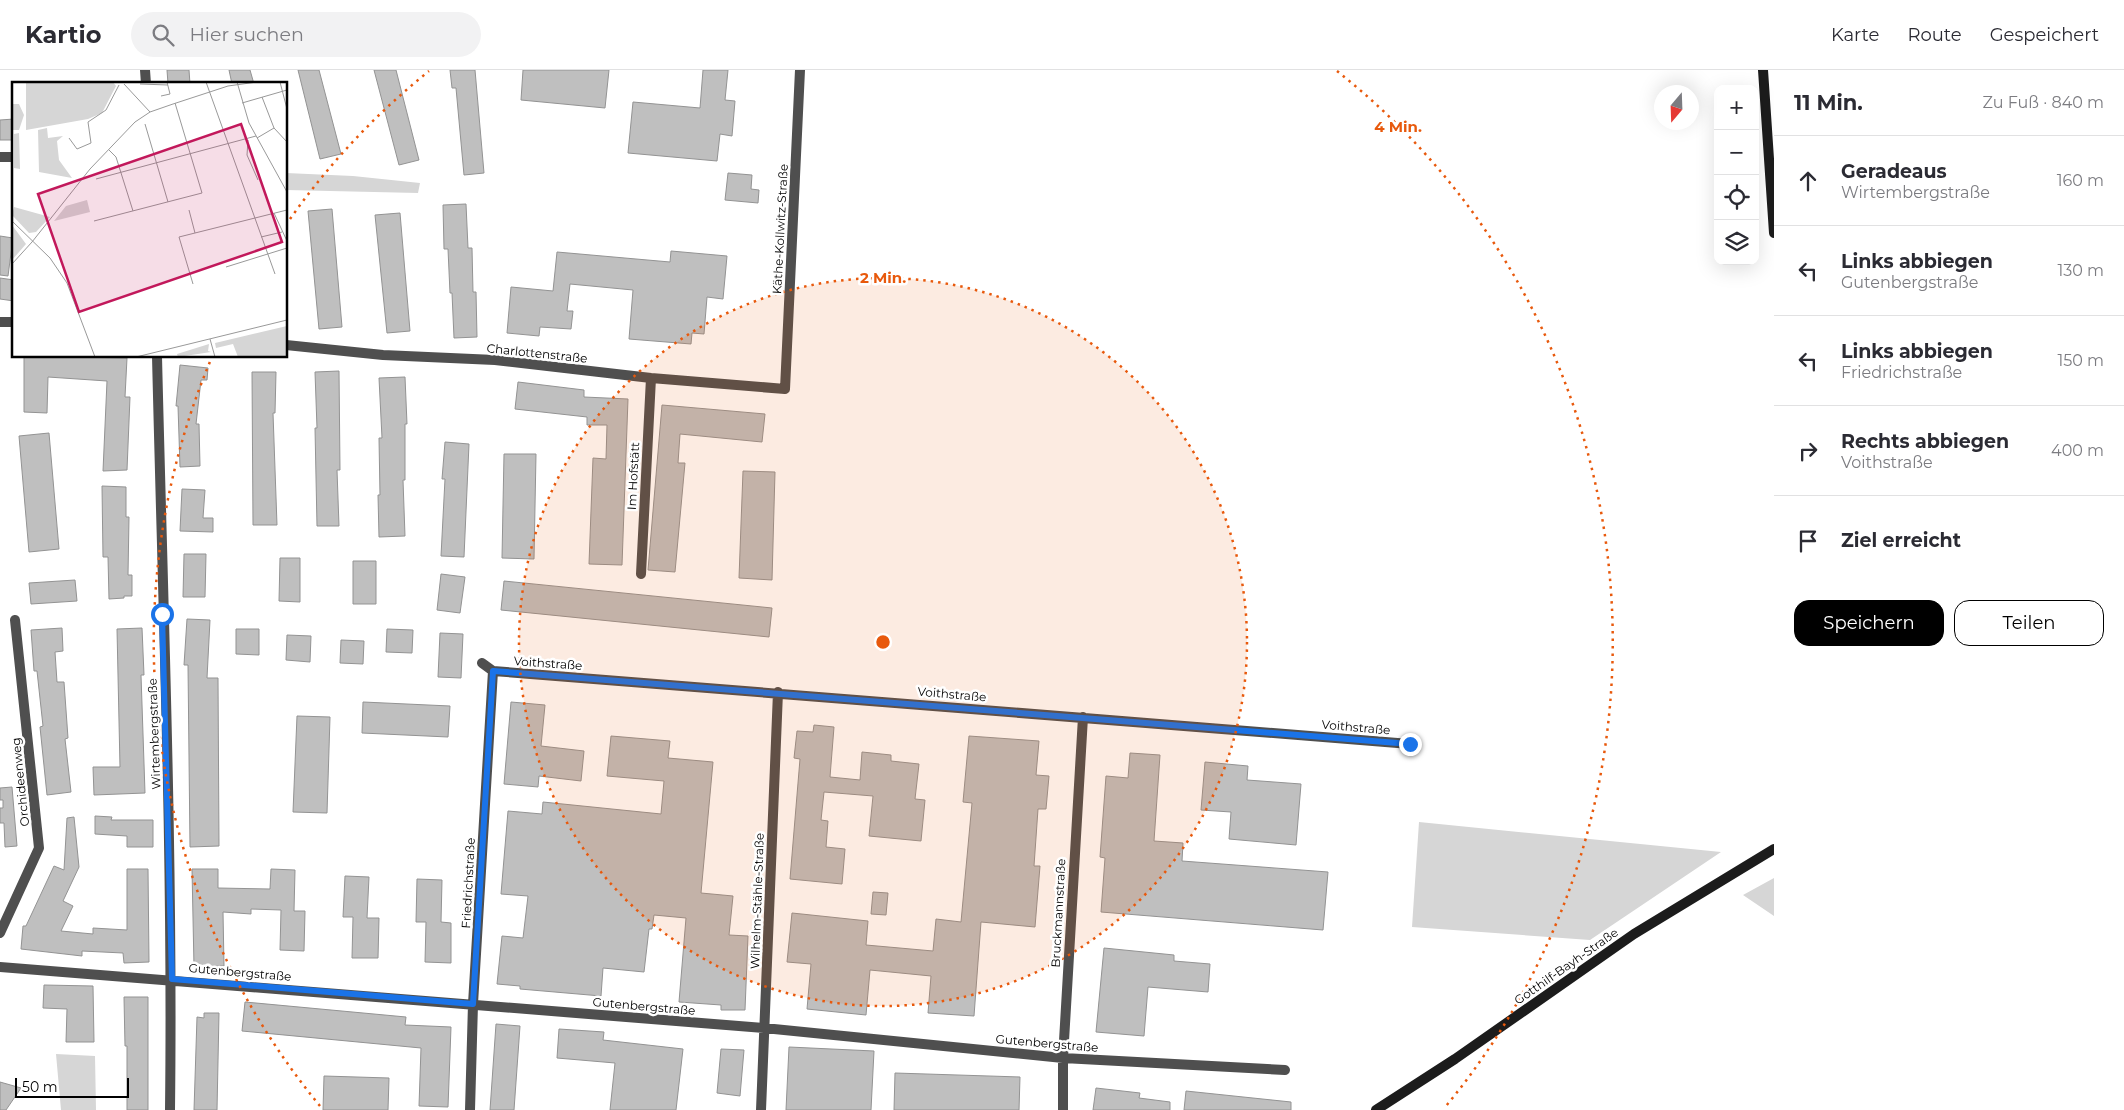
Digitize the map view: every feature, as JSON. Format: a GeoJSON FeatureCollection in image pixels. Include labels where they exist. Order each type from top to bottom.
{"type":"FeatureCollection","features":[{"type":"Feature","properties":{"kind":"street","name":"Käthe-Kollwitz-Straße"},"geometry":{"type":"LineString","coordinates":[[785,389],[800,70]]}},
{"type":"Feature","properties":{"kind":"street"},"geometry":{"type":"LineString","coordinates":[[1763,70],[1774,233]]}},
{"type":"Feature","properties":{"kind":"street","name":"Charlottenstraße"},"geometry":{"type":"LineString","coordinates":[[288,345],[383,355],[495,360],[651,378],[785,389]]}},
{"type":"Feature","properties":{"kind":"street","name":"Wirtembergstraße"},"geometry":{"type":"LineString","coordinates":[[157,358],[172,979],[170,1110]]}},
{"type":"Feature","properties":{"kind":"street","name":"Im Hofstätt"},"geometry":{"type":"LineString","coordinates":[[641,574],[651,378]]}},
{"type":"Feature","properties":{"kind":"street","name":"Orchideenweg"},"geometry":{"type":"LineString","coordinates":[[0,933],[39,848],[15,620]]}},
{"type":"Feature","properties":{"kind":"street"},"geometry":{"type":"LineString","coordinates":[[482,663],[493,671]]}},
{"type":"Feature","properties":{"kind":"street","name":"Voithstraße"},"geometry":{"type":"LineString","coordinates":[[493,671],[778,692],[1410,744]]}},
{"type":"Feature","properties":{"kind":"street","name":"Friedrichstraße"},"geometry":{"type":"LineString","coordinates":[[470,1110],[473,1004],[493,671]]}},
{"type":"Feature","properties":{"kind":"street","name":"Wilhelm-Stähle-Straße"},"geometry":{"type":"LineString","coordinates":[[761,1110],[778,692]]}},
{"type":"Feature","properties":{"kind":"street","name":"Bruckmannstraße"},"geometry":{"type":"LineString","coordinates":[[1063,1110],[1063,1058],[1083,718]]}},
{"type":"Feature","properties":{"kind":"street","name":"Gotthilf-Bayh-Straße"},"geometry":{"type":"LineString","coordinates":[[1376,1110],[1455,1059],[1634,934],[1774,849]]}},
{"type":"Feature","properties":{"kind":"street","name":"Gutenbergstraße"},"geometry":{"type":"LineString","coordinates":[[0,967],[172,979],[764,1028],[1063,1058],[1285,1070]]}},
{"type":"Feature","properties":{"kind":"shaded area"},"geometry":{"type":"Polygon","coordinates":[[[288,173],[353,176],[420,183],[418,193],[288,190],[288,173]]]}},
{"type":"Feature","properties":{"kind":"shaded area"},"geometry":{"type":"Polygon","coordinates":[[[1419,822],[1721,852],[1590,940],[1412,927],[1419,822]]]}},
{"type":"Feature","properties":{"kind":"shaded area"},"geometry":{"type":"Polygon","coordinates":[[[1774,878],[1774,916],[1743,895],[1774,878]]]}},
{"type":"Feature","properties":{"kind":"shaded area"},"geometry":{"type":"Polygon","coordinates":[[[56,1054],[95,1056],[96,1110],[61,1110],[56,1054]]]}},
{"type":"Feature","properties":{"kind":"building"},"geometry":{"type":"Polygon","coordinates":[[[167,70],[189,70],[190,82],[168,82],[167,70]]]}},
{"type":"Feature","properties":{"kind":"building"},"geometry":{"type":"Polygon","coordinates":[[[229,70],[250,70],[253,82],[232,82],[229,70]]]}},
{"type":"Feature","properties":{"kind":"building"},"geometry":{"type":"Polygon","coordinates":[[[298,70],[319,70],[341,154],[320,159],[298,70]]]}},
{"type":"Feature","properties":{"kind":"building"},"geometry":{"type":"Polygon","coordinates":[[[374,70],[396,70],[419,160],[399,165],[374,70]]]}},
{"type":"Feature","properties":{"kind":"building"},"geometry":{"type":"Polygon","coordinates":[[[450,70],[475,70],[484,173],[464,175],[456,88],[452,88],[450,70]]]}},
{"type":"Feature","properties":{"kind":"building"},"geometry":{"type":"Polygon","coordinates":[[[523,70],[609,70],[605,108],[521,100],[523,70]]]}},
{"type":"Feature","properties":{"kind":"building"},"geometry":{"type":"Polygon","coordinates":[[[703,70],[728,70],[725,100],[735,101],[732,136],[720,134],[717,161],[628,153],[633,102],[700,108],[703,70]]]}},
{"type":"Feature","properties":{"kind":"building"},"geometry":{"type":"Polygon","coordinates":[[[12,119],[12,140],[0,140],[0,120],[12,119]]]}},
{"type":"Feature","properties":{"kind":"building"},"geometry":{"type":"Polygon","coordinates":[[[728,173],[752,175],[751,189],[759,190],[758,203],[725,200],[728,173]]]}},
{"type":"Feature","properties":{"kind":"building"},"geometry":{"type":"Polygon","coordinates":[[[466,204],[468,248],[472,248],[473,292],[476,292],[477,337],[454,338],[448,249],[444,249],[443,205],[466,204]]]}},
{"type":"Feature","properties":{"kind":"building"},"geometry":{"type":"Polygon","coordinates":[[[332,209],[342,327],[319,329],[308,211],[332,209]]]}},
{"type":"Feature","properties":{"kind":"building"},"geometry":{"type":"Polygon","coordinates":[[[400,213],[410,331],[387,333],[375,215],[400,213]]]}},
{"type":"Feature","properties":{"kind":"building"},"geometry":{"type":"Polygon","coordinates":[[[0,236],[12,238],[8,276],[0,275],[0,236]]]}},
{"type":"Feature","properties":{"kind":"building"},"geometry":{"type":"Polygon","coordinates":[[[671,251],[727,256],[723,299],[707,297],[704,334],[692,333],[691,344],[629,339],[633,290],[570,284],[567,311],[573,311],[571,329],[540,327],[539,336],[507,333],[511,287],[553,291],[557,252],[670,262],[671,251]]]}},
{"type":"Feature","properties":{"kind":"building"},"geometry":{"type":"Polygon","coordinates":[[[0,278],[12,280],[12,301],[0,299],[0,278]]]}},
{"type":"Feature","properties":{"kind":"building"},"geometry":{"type":"Polygon","coordinates":[[[24,358],[127,358],[125,397],[130,397],[127,470],[103,471],[107,381],[48,377],[47,413],[24,412],[24,358]]]}},
{"type":"Feature","properties":{"kind":"building"},"geometry":{"type":"Polygon","coordinates":[[[180,365],[208,368],[207,380],[201,380],[196,424],[199,424],[200,466],[180,467],[178,406],[176,406],[180,365]]]}},
{"type":"Feature","properties":{"kind":"building"},"geometry":{"type":"Polygon","coordinates":[[[339,371],[340,470],[337,470],[339,526],[317,526],[315,372],[339,371]]]}},
{"type":"Feature","properties":{"kind":"building"},"geometry":{"type":"Polygon","coordinates":[[[252,372],[276,372],[275,413],[273,413],[277,525],[253,525],[252,372]]]}},
{"type":"Feature","properties":{"kind":"building"},"geometry":{"type":"Polygon","coordinates":[[[405,377],[407,424],[405,424],[405,480],[403,480],[405,536],[379,537],[379,438],[382,438],[379,378],[405,377]]]}},
{"type":"Feature","properties":{"kind":"building"},"geometry":{"type":"Polygon","coordinates":[[[518,382],[584,390],[584,397],[628,399],[622,565],[589,564],[593,458],[606,459],[607,425],[587,425],[587,417],[515,409],[518,382]]]}},
{"type":"Feature","properties":{"kind":"building"},"geometry":{"type":"Polygon","coordinates":[[[662,405],[765,414],[762,442],[680,434],[678,463],[685,463],[675,572],[648,570],[662,405]]]}},
{"type":"Feature","properties":{"kind":"building"},"geometry":{"type":"Polygon","coordinates":[[[49,433],[59,549],[29,552],[19,436],[49,433]]]}},
{"type":"Feature","properties":{"kind":"building"},"geometry":{"type":"Polygon","coordinates":[[[445,442],[469,444],[464,557],[441,556],[445,479],[442,479],[445,442]]]}},
{"type":"Feature","properties":{"kind":"building"},"geometry":{"type":"Polygon","coordinates":[[[504,454],[536,454],[534,559],[502,558],[504,454]]]}},
{"type":"Feature","properties":{"kind":"building"},"geometry":{"type":"Polygon","coordinates":[[[743,471],[775,472],[772,580],[739,578],[743,471]]]}},
{"type":"Feature","properties":{"kind":"building"},"geometry":{"type":"Polygon","coordinates":[[[102,486],[126,487],[126,517],[129,517],[128,575],[132,575],[132,596],[124,596],[124,598],[109,599],[108,557],[103,557],[102,486]]]}},
{"type":"Feature","properties":{"kind":"building"},"geometry":{"type":"Polygon","coordinates":[[[182,489],[205,490],[203,518],[213,518],[213,532],[180,531],[182,489]]]}},
{"type":"Feature","properties":{"kind":"building"},"geometry":{"type":"Polygon","coordinates":[[[184,554],[206,554],[205,597],[183,597],[184,554]]]}},
{"type":"Feature","properties":{"kind":"building"},"geometry":{"type":"Polygon","coordinates":[[[280,558],[300,558],[300,602],[279,601],[280,558]]]}},
{"type":"Feature","properties":{"kind":"building"},"geometry":{"type":"Polygon","coordinates":[[[353,561],[376,561],[376,604],[353,604],[353,561]]]}},
{"type":"Feature","properties":{"kind":"building"},"geometry":{"type":"Polygon","coordinates":[[[441,574],[465,577],[460,613],[437,610],[441,574]]]}},
{"type":"Feature","properties":{"kind":"building"},"geometry":{"type":"Polygon","coordinates":[[[75,580],[77,601],[31,604],[29,583],[75,580]]]}},
{"type":"Feature","properties":{"kind":"building"},"geometry":{"type":"Polygon","coordinates":[[[504,581],[772,608],[769,637],[501,610],[504,581]]]}},
{"type":"Feature","properties":{"kind":"building"},"geometry":{"type":"Polygon","coordinates":[[[187,619],[210,620],[207,678],[218,678],[219,846],[190,847],[188,665],[184,665],[187,619]]]}},
{"type":"Feature","properties":{"kind":"building"},"geometry":{"type":"Polygon","coordinates":[[[62,628],[63,651],[55,652],[57,682],[64,682],[68,738],[65,739],[71,792],[47,795],[40,727],[43,726],[37,671],[34,671],[31,630],[62,628]]]}},
{"type":"Feature","properties":{"kind":"building"},"geometry":{"type":"Polygon","coordinates":[[[142,628],[144,675],[141,675],[145,793],[94,795],[93,767],[120,767],[117,629],[142,628]]]}},
{"type":"Feature","properties":{"kind":"building"},"geometry":{"type":"Polygon","coordinates":[[[236,629],[259,629],[259,655],[236,654],[236,629]]]}},
{"type":"Feature","properties":{"kind":"building"},"geometry":{"type":"Polygon","coordinates":[[[387,629],[413,630],[412,653],[386,652],[387,629]]]}},
{"type":"Feature","properties":{"kind":"building"},"geometry":{"type":"Polygon","coordinates":[[[440,633],[463,634],[461,678],[438,677],[440,633]]]}},
{"type":"Feature","properties":{"kind":"building"},"geometry":{"type":"Polygon","coordinates":[[[287,635],[311,636],[310,662],[286,660],[287,635]]]}},
{"type":"Feature","properties":{"kind":"building"},"geometry":{"type":"Polygon","coordinates":[[[341,640],[364,641],[363,664],[340,663],[341,640]]]}},
{"type":"Feature","properties":{"kind":"building"},"geometry":{"type":"Polygon","coordinates":[[[363,702],[450,706],[448,737],[362,733],[363,702]]]}},
{"type":"Feature","properties":{"kind":"building"},"geometry":{"type":"Polygon","coordinates":[[[511,702],[545,705],[541,746],[584,751],[581,781],[539,776],[538,787],[504,784],[511,702]]]}},
{"type":"Feature","properties":{"kind":"building"},"geometry":{"type":"Polygon","coordinates":[[[297,716],[330,717],[327,813],[293,812],[297,716]]]}},
{"type":"Feature","properties":{"kind":"building"},"geometry":{"type":"Polygon","coordinates":[[[814,725],[834,727],[830,777],[860,780],[862,752],[891,755],[891,761],[919,764],[915,799],[925,800],[921,841],[869,836],[873,796],[824,792],[821,820],[828,821],[826,847],[845,849],[842,884],[790,879],[800,759],[794,758],[797,731],[813,732],[814,725]]]}},
{"type":"Feature","properties":{"kind":"building"},"geometry":{"type":"Polygon","coordinates":[[[611,736],[670,741],[668,758],[713,762],[701,893],[733,896],[729,935],[748,936],[745,1010],[721,1010],[721,1005],[679,1002],[686,918],[654,915],[652,929],[649,929],[644,972],[603,968],[601,996],[520,989],[520,986],[497,984],[502,936],[523,938],[528,896],[501,894],[508,811],[542,814],[543,802],[661,814],[664,781],[607,776],[611,736]]]}},
{"type":"Feature","properties":{"kind":"building"},"geometry":{"type":"Polygon","coordinates":[[[969,736],[1039,741],[1036,775],[1049,776],[1046,809],[1038,809],[1034,866],[1040,866],[1035,927],[981,922],[974,1016],[928,1013],[931,976],[870,970],[866,1015],[807,1009],[811,964],[787,962],[792,913],[868,921],[866,945],[933,951],[936,919],[961,922],[972,803],[963,802],[969,736]]]}},
{"type":"Feature","properties":{"kind":"building"},"geometry":{"type":"Polygon","coordinates":[[[1130,753],[1160,755],[1154,841],[1183,843],[1182,861],[1328,872],[1323,930],[1101,912],[1105,858],[1100,857],[1106,776],[1128,778],[1130,753]]]}},
{"type":"Feature","properties":{"kind":"building"},"geometry":{"type":"Polygon","coordinates":[[[1205,762],[1248,766],[1247,780],[1301,784],[1296,845],[1229,839],[1231,812],[1201,810],[1205,762]]]}},
{"type":"Feature","properties":{"kind":"building"},"geometry":{"type":"Polygon","coordinates":[[[12,787],[17,846],[5,847],[4,823],[0,823],[0,808],[3,808],[3,800],[0,800],[0,788],[12,787]]]}},
{"type":"Feature","properties":{"kind":"building"},"geometry":{"type":"Polygon","coordinates":[[[95,816],[112,817],[111,820],[153,820],[153,847],[127,847],[127,836],[95,834],[95,816]]]}},
{"type":"Feature","properties":{"kind":"building"},"geometry":{"type":"Polygon","coordinates":[[[74,817],[79,867],[63,901],[73,906],[61,931],[93,934],[93,928],[127,930],[127,869],[148,869],[149,962],[124,963],[123,953],[82,951],[82,956],[21,949],[23,926],[26,926],[54,866],[64,870],[67,818],[74,817]]]}},
{"type":"Feature","properties":{"kind":"building"},"geometry":{"type":"Polygon","coordinates":[[[192,869],[218,869],[218,888],[270,889],[271,869],[295,870],[294,911],[305,911],[304,951],[280,950],[281,910],[251,909],[251,914],[223,912],[224,966],[194,967],[192,869]]]}},
{"type":"Feature","properties":{"kind":"building"},"geometry":{"type":"Polygon","coordinates":[[[345,876],[369,877],[367,918],[379,918],[378,958],[352,958],[353,917],[343,917],[345,876]]]}},
{"type":"Feature","properties":{"kind":"building"},"geometry":{"type":"Polygon","coordinates":[[[417,879],[442,880],[441,922],[451,923],[451,963],[425,962],[426,922],[416,922],[417,879]]]}},
{"type":"Feature","properties":{"kind":"building"},"geometry":{"type":"Polygon","coordinates":[[[873,892],[888,893],[886,915],[871,914],[873,892]]]}},
{"type":"Feature","properties":{"kind":"building"},"geometry":{"type":"Polygon","coordinates":[[[1104,948],[1174,955],[1174,961],[1210,964],[1208,992],[1148,987],[1144,1036],[1096,1032],[1104,948]]]}},
{"type":"Feature","properties":{"kind":"building"},"geometry":{"type":"Polygon","coordinates":[[[44,985],[93,986],[94,1042],[66,1042],[67,1009],[43,1008],[44,985]]]}},
{"type":"Feature","properties":{"kind":"building"},"geometry":{"type":"Polygon","coordinates":[[[124,997],[148,997],[148,1110],[127,1110],[127,1046],[125,1046],[124,997]]]}},
{"type":"Feature","properties":{"kind":"building"},"geometry":{"type":"Polygon","coordinates":[[[245,1002],[406,1017],[405,1025],[451,1027],[448,1107],[419,1106],[421,1048],[242,1031],[245,1002]]]}},
{"type":"Feature","properties":{"kind":"building"},"geometry":{"type":"Polygon","coordinates":[[[204,1013],[219,1013],[217,1110],[194,1110],[197,1017],[204,1018],[204,1013]]]}},
{"type":"Feature","properties":{"kind":"building"},"geometry":{"type":"Polygon","coordinates":[[[496,1024],[520,1026],[514,1110],[490,1110],[496,1024]]]}},
{"type":"Feature","properties":{"kind":"building"},"geometry":{"type":"Polygon","coordinates":[[[559,1029],[604,1032],[603,1040],[683,1049],[676,1110],[610,1110],[615,1063],[557,1058],[559,1029]]]}},
{"type":"Feature","properties":{"kind":"building"},"geometry":{"type":"Polygon","coordinates":[[[789,1047],[874,1051],[871,1110],[786,1110],[789,1047]]]}},
{"type":"Feature","properties":{"kind":"building"},"geometry":{"type":"Polygon","coordinates":[[[721,1049],[744,1050],[740,1096],[717,1093],[721,1049]]]}},
{"type":"Feature","properties":{"kind":"building"},"geometry":{"type":"Polygon","coordinates":[[[895,1073],[1020,1077],[1019,1110],[894,1110],[895,1073]]]}},
{"type":"Feature","properties":{"kind":"building"},"geometry":{"type":"Polygon","coordinates":[[[324,1076],[389,1078],[388,1110],[323,1110],[324,1076]]]}},
{"type":"Feature","properties":{"kind":"building"},"geometry":{"type":"Polygon","coordinates":[[[0,1082],[21,1088],[6,1110],[0,1110],[0,1082]]]}},
{"type":"Feature","properties":{"kind":"building"},"geometry":{"type":"Polygon","coordinates":[[[1096,1088],[1140,1093],[1139,1098],[1170,1102],[1170,1110],[1093,1110],[1096,1088]]]}},
{"type":"Feature","properties":{"kind":"building"},"geometry":{"type":"Polygon","coordinates":[[[1186,1091],[1291,1102],[1291,1110],[1184,1110],[1186,1091]]]}},
{"type":"Feature","properties":{"kind":"route"},"geometry":{"type":"LineString","coordinates":[[162,614],[169,804],[172,979],[473,1004],[493,671],[778,692],[1410,744]]}}]}
